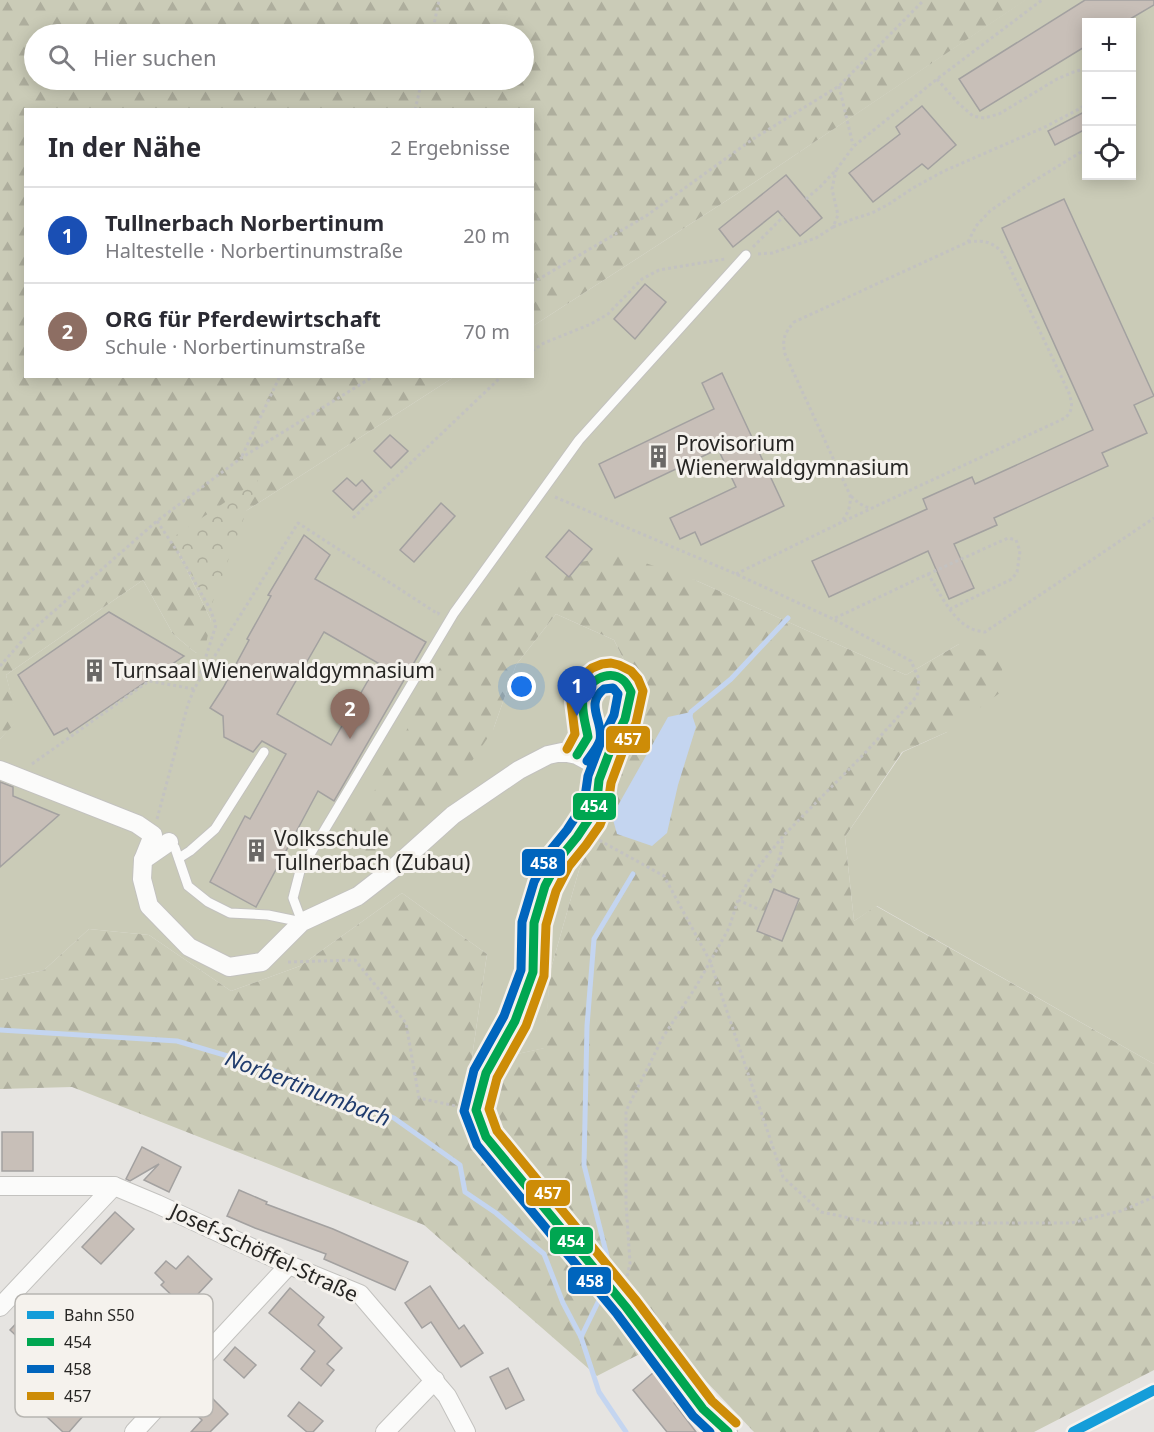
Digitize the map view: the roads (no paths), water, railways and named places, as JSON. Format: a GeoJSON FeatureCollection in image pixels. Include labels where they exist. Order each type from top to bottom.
{"type":"FeatureCollection","features":[{"type":"Feature","properties":{"kind":"street"},"geometry":{"type":"LineString","coordinates":[[8,772],[86,805],[119,816],[161,838],[142,860],[142,879],[149,906],[189,947],[229,967],[262,962],[302,922],[358,896],[394,868],[453,815],[519,770],[548,755],[562,752],[578,755],[595,767],[599,780],[597,800],[589,819],[559,858],[545,886],[534,923],[533,972],[515,1021],[486,1073],[476,1110],[486,1137],[622,1301],[703,1409],[728,1432]]}},
{"type":"Feature","properties":{"kind":"street","name":"Josef-Schöffel-Straße"},"geometry":{"type":"LineString","coordinates":[[0,1186],[114,1186],[360,1294],[435,1380],[447,1396],[466,1432]]}},
{"type":"Feature","properties":{"kind":"street"},"geometry":{"type":"LineString","coordinates":[[0,1307],[114,1186]]}},
{"type":"Feature","properties":{"kind":"street"},"geometry":{"type":"LineString","coordinates":[[213,1346],[289,1264]]}},
{"type":"Feature","properties":{"kind":"street"},"geometry":{"type":"LineString","coordinates":[[385,1432],[435,1380]]}},
{"type":"Feature","properties":{"kind":"street"},"geometry":{"type":"LineString","coordinates":[[134,1432],[148,1417]]}},
{"type":"Feature","properties":{"kind":"lane"},"geometry":{"type":"LineString","coordinates":[[302,922],[293,898],[300,871],[454,613],[579,440],[746,255]]}},
{"type":"Feature","properties":{"kind":"lane"},"geometry":{"type":"LineString","coordinates":[[588,737],[582,701],[585,692],[591,683],[604,675],[616,676],[625,681],[631,692],[625,719],[599,780]]}},
{"type":"Feature","properties":{"kind":"lane"},"geometry":{"type":"LineString","coordinates":[[578,755],[588,737],[600,725],[609,725],[613,744]]}},
{"type":"Feature","properties":{"kind":"lane"},"geometry":{"type":"LineString","coordinates":[[179,858],[215,829],[264,752]]}},
{"type":"Feature","properties":{"kind":"lane"},"geometry":{"type":"LineString","coordinates":[[161,838],[176,848],[188,886],[208,902],[230,913],[268,915],[302,922]]}},
{"type":"Feature","properties":{"kind":"water"},"geometry":{"type":"Polygon","coordinates":[[[691,712],[696,727],[678,785],[667,833],[652,846],[617,834],[612,816],[668,717],[691,712]]]}},
{"type":"Feature","properties":{"kind":"waterway"},"geometry":{"type":"LineString","coordinates":[[690,716],[691,712],[731,679],[788,618]]}},
{"type":"Feature","properties":{"kind":"waterway"},"geometry":{"type":"LineString","coordinates":[[607,1256],[584,1165],[587,1026],[594,939],[633,874]]}},
{"type":"Feature","properties":{"kind":"waterway","name":"Norbertinumbach"},"geometry":{"type":"LineString","coordinates":[[0,1030],[177,1041],[265,1067],[394,1118],[460,1165],[465,1192],[496,1213],[544,1254],[563,1303],[581,1337],[599,1392],[626,1432]]}},
{"type":"Feature","properties":{"kind":"waterway"},"geometry":{"type":"LineString","coordinates":[[581,1337],[602,1294]]}},
{"type":"Feature","properties":{"kind":"rail line","name":"S50"},"geometry":{"type":"LineString","coordinates":[[1073,1432],[1154,1390]]}},
{"type":"Feature","properties":{"kind":"place","name":"Provisorium Wienerwaldgymnasium"},"geometry":{"type":"Point","coordinates":[658,456]}},
{"type":"Feature","properties":{"kind":"place","name":"Turnsaal Wienerwaldgymnasium"},"geometry":{"type":"Point","coordinates":[94,671]}},
{"type":"Feature","properties":{"kind":"place","name":"Tullnerbach Norbertinum"},"geometry":{"type":"Point","coordinates":[577,716]}},
{"type":"Feature","properties":{"kind":"place","name":"ORG für Pferdewirtschaft"},"geometry":{"type":"Point","coordinates":[350,739]}},
{"type":"Feature","properties":{"kind":"place","name":"Volksschule Tullnerbach (Zubau)"},"geometry":{"type":"Point","coordinates":[256,851]}}]}
